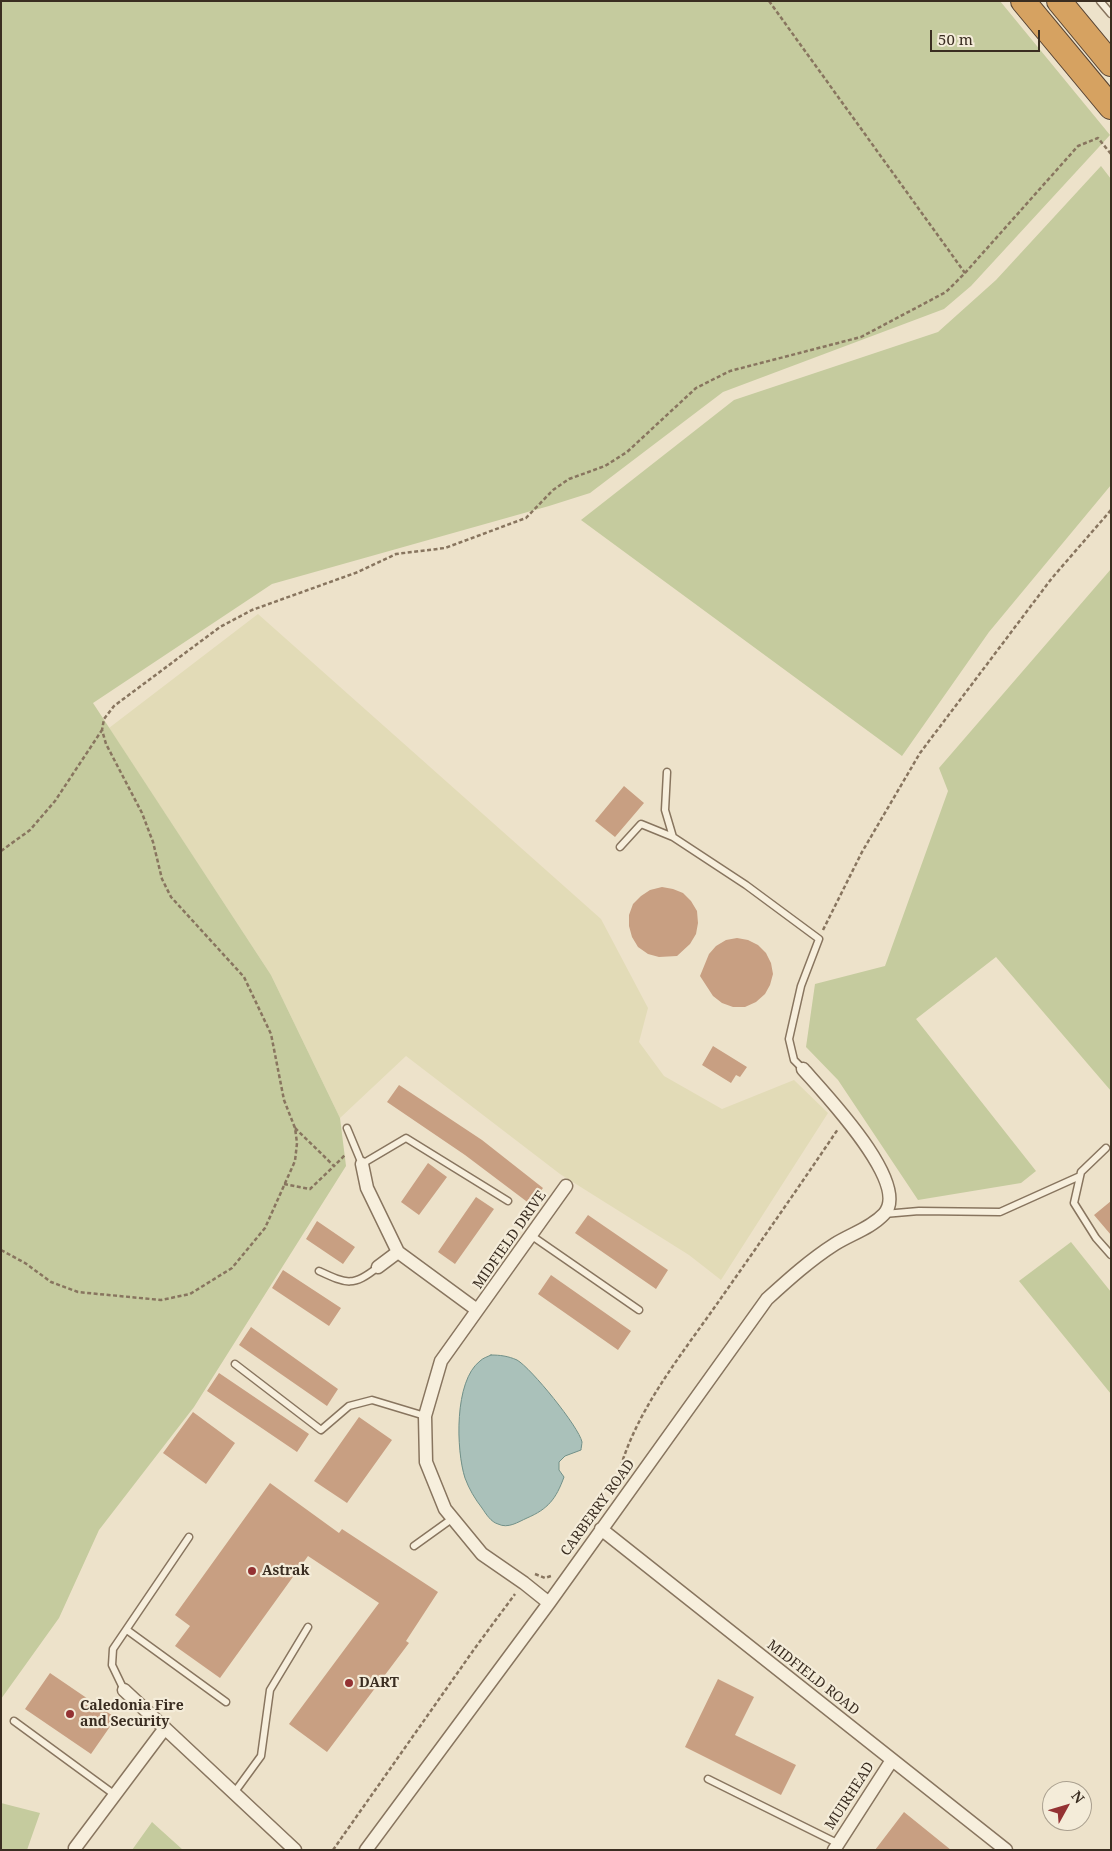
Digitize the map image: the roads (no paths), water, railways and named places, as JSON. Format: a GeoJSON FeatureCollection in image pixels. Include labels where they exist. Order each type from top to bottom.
{"type":"FeatureCollection","features":[{"type":"Feature","properties":{"kind":"highway"},"geometry":{"type":"LineString","coordinates":[[1023,1],[1111,107]]}},
{"type":"Feature","properties":{"kind":"highway"},"geometry":{"type":"LineString","coordinates":[[1059,1],[1111,64]]}},
{"type":"Feature","properties":{"kind":"street"},"geometry":{"type":"LineString","coordinates":[[803,1069],[856,1130],[883,1175],[891,1195],[884,1214]]}},
{"type":"Feature","properties":{"kind":"street","name":"MIDFIELD DRIVE"},"geometry":{"type":"LineString","coordinates":[[362,1164],[367,1188],[398,1252],[478,1310]]}},
{"type":"Feature","properties":{"kind":"street","name":"MIDFIELD DRIVE"},"geometry":{"type":"LineString","coordinates":[[549,1603],[482,1554],[445,1509],[426,1462],[425,1416],[441,1361],[566,1186]]}},
{"type":"Feature","properties":{"kind":"street","name":"CARBERRY ROAD"},"geometry":{"type":"LineString","coordinates":[[366,1850],[549,1603],[767,1298],[804,1265],[884,1214]]}},
{"type":"Feature","properties":{"kind":"street"},"geometry":{"type":"LineString","coordinates":[[378,1267],[398,1252]]}},
{"type":"Feature","properties":{"kind":"street","name":"MIDFIELD ROAD"},"geometry":{"type":"LineString","coordinates":[[601,1529],[1006,1850]]}},
{"type":"Feature","properties":{"kind":"street"},"geometry":{"type":"LineString","coordinates":[[124,1690],[295,1850]]}},
{"type":"Feature","properties":{"kind":"street"},"geometry":{"type":"LineString","coordinates":[[75,1848],[165,1728]]}},
{"type":"Feature","properties":{"kind":"street","name":"MUIRHEAD"},"geometry":{"type":"LineString","coordinates":[[836,1846],[892,1760]]}},
{"type":"Feature","properties":{"kind":"lane"},"geometry":{"type":"LineString","coordinates":[[1100,1],[1111,14]]}},
{"type":"Feature","properties":{"kind":"lane"},"geometry":{"type":"LineString","coordinates":[[667,772],[665,810],[673,837]]}},
{"type":"Feature","properties":{"kind":"lane"},"geometry":{"type":"LineString","coordinates":[[620,847],[641,824],[673,837],[746,885],[819,939],[801,986],[789,1039],[794,1060],[803,1069]]}},
{"type":"Feature","properties":{"kind":"lane"},"geometry":{"type":"LineString","coordinates":[[347,1128],[362,1164],[406,1138],[508,1201]]}},
{"type":"Feature","properties":{"kind":"lane"},"geometry":{"type":"LineString","coordinates":[[1106,1148],[1081,1172],[1074,1203],[1096,1238],[1111,1255]]}},
{"type":"Feature","properties":{"kind":"lane"},"geometry":{"type":"LineString","coordinates":[[884,1214],[919,1211],[1000,1212],[1080,1176]]}},
{"type":"Feature","properties":{"kind":"lane"},"geometry":{"type":"LineString","coordinates":[[532,1236],[638,1310]]}},
{"type":"Feature","properties":{"kind":"lane"},"geometry":{"type":"LineString","coordinates":[[319,1271],[343,1282],[356,1282],[378,1267]]}},
{"type":"Feature","properties":{"kind":"lane"},"geometry":{"type":"LineString","coordinates":[[235,1364],[321,1430],[349,1406],[372,1400],[425,1416]]}},
{"type":"Feature","properties":{"kind":"lane"},"geometry":{"type":"LineString","coordinates":[[414,1546],[453,1518]]}},
{"type":"Feature","properties":{"kind":"lane"},"geometry":{"type":"LineString","coordinates":[[124,1690],[112,1665],[113,1649],[189,1537]]}},
{"type":"Feature","properties":{"kind":"lane"},"geometry":{"type":"LineString","coordinates":[[234,1793],[261,1756],[270,1690],[308,1628]]}},
{"type":"Feature","properties":{"kind":"lane"},"geometry":{"type":"LineString","coordinates":[[127,1630],[226,1702]]}},
{"type":"Feature","properties":{"kind":"lane"},"geometry":{"type":"LineString","coordinates":[[14,1722],[115,1795]]}},
{"type":"Feature","properties":{"kind":"lane"},"geometry":{"type":"LineString","coordinates":[[708,1779],[836,1846]]}},
{"type":"Feature","properties":{"kind":"water"},"geometry":{"type":"Polygon","coordinates":[[[491,1355],[517,1360],[524,1365],[564,1412],[579,1434],[582,1442],[581,1450],[565,1456],[559,1462],[559,1470],[564,1477],[558,1491],[546,1507],[517,1523],[505,1526],[491,1520],[468,1486],[460,1451],[459,1416],[465,1384],[480,1361],[491,1355]]]}},
{"type":"Feature","properties":{"kind":"place","name":"Astrak"},"geometry":{"type":"Point","coordinates":[252,1571]}},
{"type":"Feature","properties":{"kind":"place","name":"DART"},"geometry":{"type":"Point","coordinates":[349,1683]}},
{"type":"Feature","properties":{"kind":"place","name":"Caledonia Fire and Security"},"geometry":{"type":"Point","coordinates":[70,1714]}}]}
